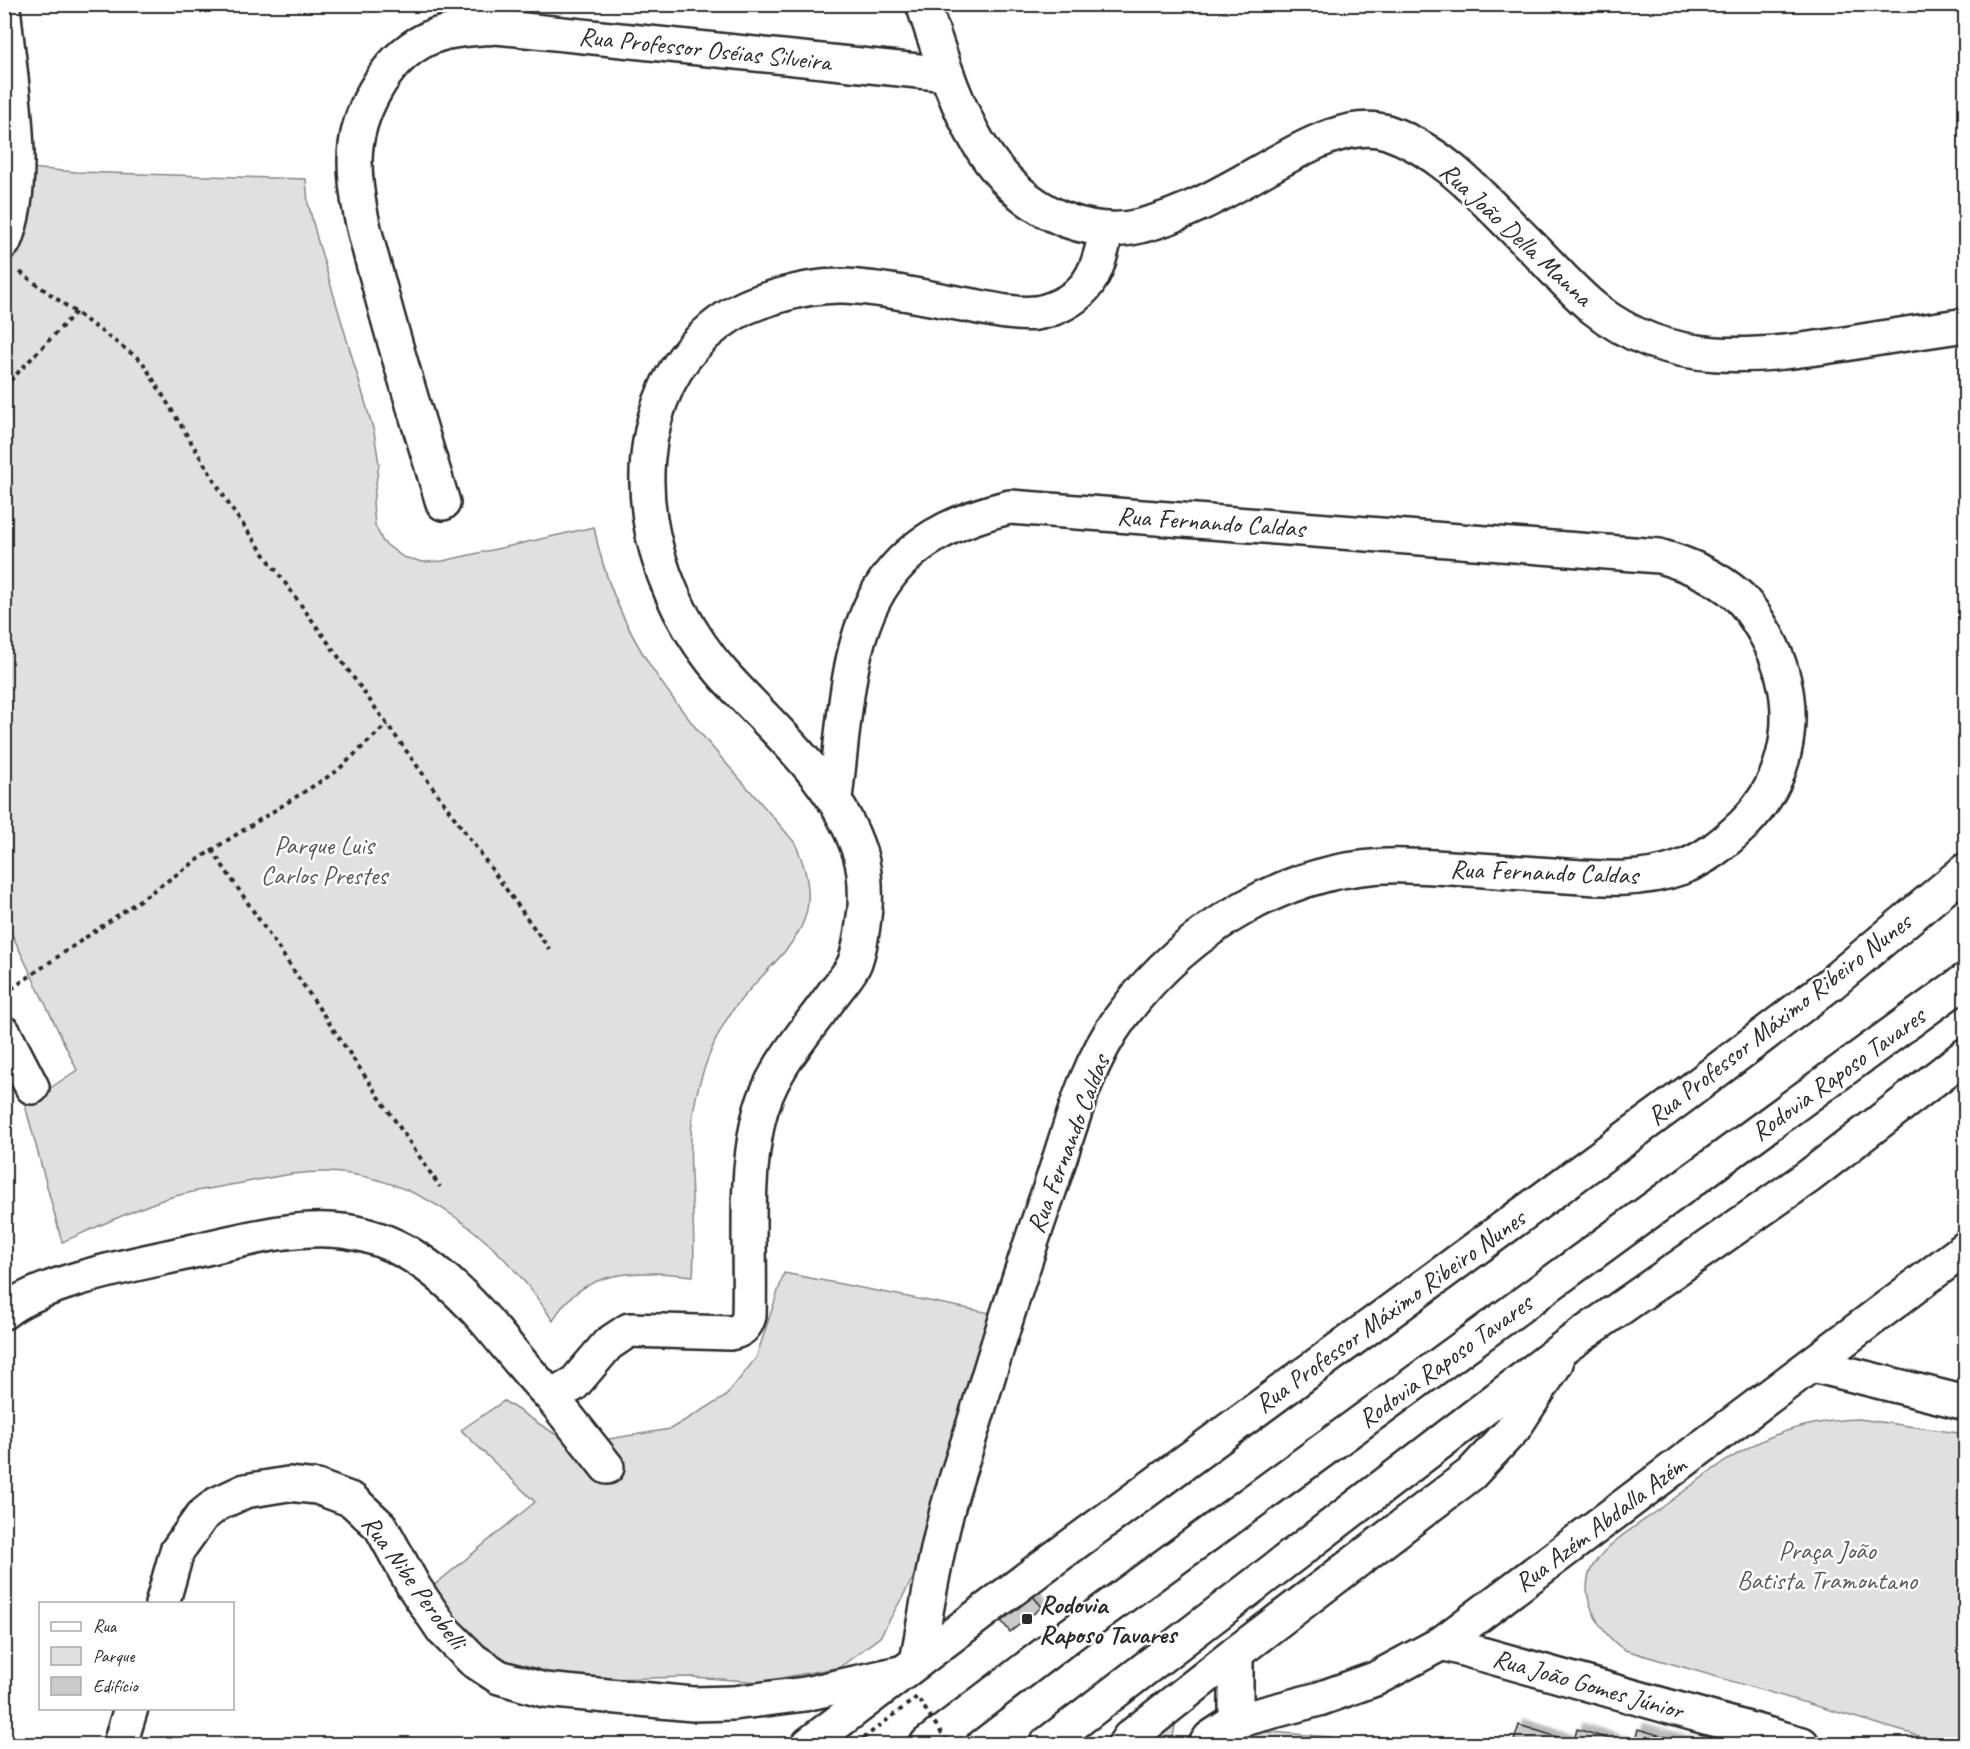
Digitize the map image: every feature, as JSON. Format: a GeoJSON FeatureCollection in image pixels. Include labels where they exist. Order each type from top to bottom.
{"type":"FeatureCollection","features":[{"type":"Feature","properties":{"kind":"main road","name":"Rua João Della Manna"},"geometry":{"type":"LineString","coordinates":[[923,4],[968,129],[988,159],[1013,189],[1048,213],[1082,226],[1107,231],[1138,227],[1172,216],[1210,199],[1318,140],[1346,132],[1383,131],[1415,144],[1455,170],[1595,309],[1642,338],[1695,353],[1745,357],[1801,351],[1965,325]]}},
{"type":"Feature","properties":{"kind":"main road"},"geometry":{"type":"LineString","coordinates":[[4,15],[18,183],[9,255]]}},
{"type":"Feature","properties":{"kind":"main road","name":"Rua Professor Oséias Silveira"},"geometry":{"type":"LineString","coordinates":[[443,503],[388,320],[358,209],[355,158],[363,120],[376,88],[398,58],[426,39],[455,31],[496,27],[947,74]]}},
{"type":"Feature","properties":{"kind":"main road"},"geometry":{"type":"LineString","coordinates":[[550,1395],[573,1384],[608,1344],[629,1330],[730,1333],[739,1331],[747,1325],[752,1161],[758,1119],[769,1086],[783,1060],[854,965],[863,930],[866,892],[861,858],[847,819],[835,798],[807,764],[720,671],[680,611],[658,551],[646,499],[646,456],[653,419],[670,380],[700,341],[721,320],[752,304],[795,290],[830,286],[860,287],[1011,313],[1039,313],[1056,307],[1080,293],[1097,270],[1107,231]]}},
{"type":"Feature","properties":{"kind":"main road","name":"Rua Fernando Caldas"},"geometry":{"type":"LineString","coordinates":[[835,798],[852,658],[865,615],[882,584],[907,556],[941,530],[975,515],[1010,507],[1659,556],[1688,565],[1740,597],[1780,660],[1790,707],[1786,747],[1775,779],[1746,822],[1706,856],[1679,869],[1644,877],[1596,878],[1401,866],[1350,870],[1306,880],[1263,897],[1213,926],[1157,973],[1118,1020],[1084,1088],[1013,1293],[945,1517],[911,1667]]}},
{"type":"Feature","properties":{"kind":"main road","name":"Rua Professor Máximo Ribeiro Nunes"},"geometry":{"type":"LineString","coordinates":[[809,1744],[1041,1568],[1690,1091],[1829,985],[1965,870]]}},
{"type":"Feature","properties":{"kind":"main road","name":"Rodovia Raposo Tavares"},"geometry":{"type":"LineString","coordinates":[[927,1744],[1070,1635],[1965,980]]}},
{"type":"Feature","properties":{"kind":"main road"},"geometry":{"type":"LineString","coordinates":[[4,1033],[32,1087]]}},
{"type":"Feature","properties":{"kind":"main road"},"geometry":{"type":"LineString","coordinates":[[1047,1744],[1566,1346],[1808,1177],[1965,1055]]}},
{"type":"Feature","properties":{"kind":"main road"},"geometry":{"type":"LineString","coordinates":[[4,1312],[45,1290],[144,1262],[291,1230],[324,1228],[355,1231],[389,1243],[430,1267],[480,1314],[520,1366],[550,1395],[607,1467]]}},
{"type":"Feature","properties":{"kind":"main road","name":"Rua Azém Abdalla Azém"},"geometry":{"type":"LineString","coordinates":[[1206,1744],[1210,1738],[1236,1721],[1319,1699],[1375,1679],[1442,1643],[1965,1248]]}},
{"type":"Feature","properties":{"kind":"main road"},"geometry":{"type":"LineString","coordinates":[[1125,1744],[1129,1738],[1236,1653],[1471,1474],[1514,1428],[1566,1346]]}},
{"type":"Feature","properties":{"kind":"main road"},"geometry":{"type":"LineString","coordinates":[[1813,1365],[1965,1403]]}},
{"type":"Feature","properties":{"kind":"main road","name":"Rua Nibe Perobelli"},"geometry":{"type":"LineString","coordinates":[[163,1602],[177,1551],[202,1516],[217,1504],[245,1491],[288,1484],[317,1487],[352,1500],[381,1527],[414,1587],[443,1630],[472,1660],[499,1677],[544,1690],[693,1704],[723,1704],[805,1694],[911,1667]]}},
{"type":"Feature","properties":{"kind":"main road","name":"Rua João Gomes Júnior"},"geometry":{"type":"LineString","coordinates":[[1442,1643],[1802,1744]]}},
{"type":"Feature","properties":{"kind":"main road"},"geometry":{"type":"LineString","coordinates":[[1236,1653],[1236,1721]]}},
{"type":"Feature","properties":{"kind":"main road"},"geometry":{"type":"LineString","coordinates":[[120,1744],[130,1710]]}},
{"type":"Feature","properties":{"kind":"path"},"geometry":{"type":"LineString","coordinates":[[9,255],[76,312],[142,361],[231,508],[550,950]]}},
{"type":"Feature","properties":{"kind":"path"},"geometry":{"type":"LineString","coordinates":[[4,387],[76,312]]}},
{"type":"Feature","properties":{"kind":"path"},"geometry":{"type":"LineString","coordinates":[[4,994],[212,850],[337,771],[387,724]]}},
{"type":"Feature","properties":{"kind":"path"},"geometry":{"type":"LineString","coordinates":[[212,850],[440,1187]]}},
{"type":"Feature","properties":{"kind":"path"},"geometry":{"type":"LineString","coordinates":[[856,1744],[917,1697],[949,1744]]}},
{"type":"Feature","properties":{"kind":"green space","name":"Parque Luis Carlos Prestes"},"geometry":{"type":"Polygon","coordinates":[[[17,167],[76,172],[306,179],[308,203],[317,238],[374,432],[379,464],[373,503],[375,525],[383,542],[403,557],[423,562],[443,561],[594,527],[607,576],[625,620],[647,660],[701,734],[795,843],[805,872],[808,897],[805,917],[796,936],[784,952],[735,1007],[723,1025],[699,1085],[691,1133],[693,1276],[633,1273],[596,1281],[579,1290],[565,1303],[553,1321],[510,1265],[458,1219],[428,1200],[397,1186],[363,1176],[328,1172],[285,1175],[182,1194],[137,1210],[62,1242],[25,1105],[77,1070],[5,920],[4,242],[17,167]]]}},
{"type":"Feature","properties":{"kind":"green space"},"geometry":{"type":"Polygon","coordinates":[[[784,1273],[996,1314],[959,1464],[912,1580],[880,1637],[840,1667],[760,1682],[692,1677],[563,1680],[500,1668],[462,1639],[431,1588],[535,1502],[461,1430],[504,1401],[572,1445],[670,1429],[725,1397],[756,1358],[784,1273]]]}},
{"type":"Feature","properties":{"kind":"green space","name":"Praça João Batista Tramontano"},"geometry":{"type":"Polygon","coordinates":[[[1859,1419],[1965,1434],[1965,1744],[1946,1744],[1625,1650],[1599,1624],[1589,1600],[1587,1588],[1589,1575],[1600,1556],[1624,1534],[1715,1468],[1759,1442],[1785,1431],[1816,1424],[1859,1419]]]}},
{"type":"Feature","properties":{"kind":"green space"},"geometry":{"type":"Polygon","coordinates":[[[1176,1719],[1172,1744],[1133,1744],[1176,1719]]]}},
{"type":"Feature","properties":{"kind":"green space"},"geometry":{"type":"Polygon","coordinates":[[[1259,1731],[1330,1737],[1316,1744],[1231,1744],[1259,1731]]]}},
{"type":"Feature","properties":{"kind":"building"},"geometry":{"type":"Polygon","coordinates":[[[1031,1594],[1042,1607],[1010,1632],[999,1618],[1031,1594]]]}},
{"type":"Feature","properties":{"kind":"building"},"geometry":{"type":"Polygon","coordinates":[[[1519,1725],[1567,1740],[1565,1744],[1513,1744],[1519,1725]]]}},
{"type":"Feature","properties":{"kind":"building"},"geometry":{"type":"Polygon","coordinates":[[[1577,1729],[1625,1744],[1573,1744],[1577,1729]]]}},
{"type":"Feature","properties":{"kind":"building"},"geometry":{"type":"Polygon","coordinates":[[[1638,1729],[1665,1737],[1662,1744],[1634,1744],[1638,1729]]]}},
{"type":"Feature","properties":{"kind":"building"},"geometry":{"type":"Polygon","coordinates":[[[1665,1737],[1692,1744],[1662,1744],[1665,1737]]]}},
{"type":"Feature","properties":{"kind":"place","name":"Rodovia Raposo Tavares"},"geometry":{"type":"Point","coordinates":[1027,1619]}}]}
